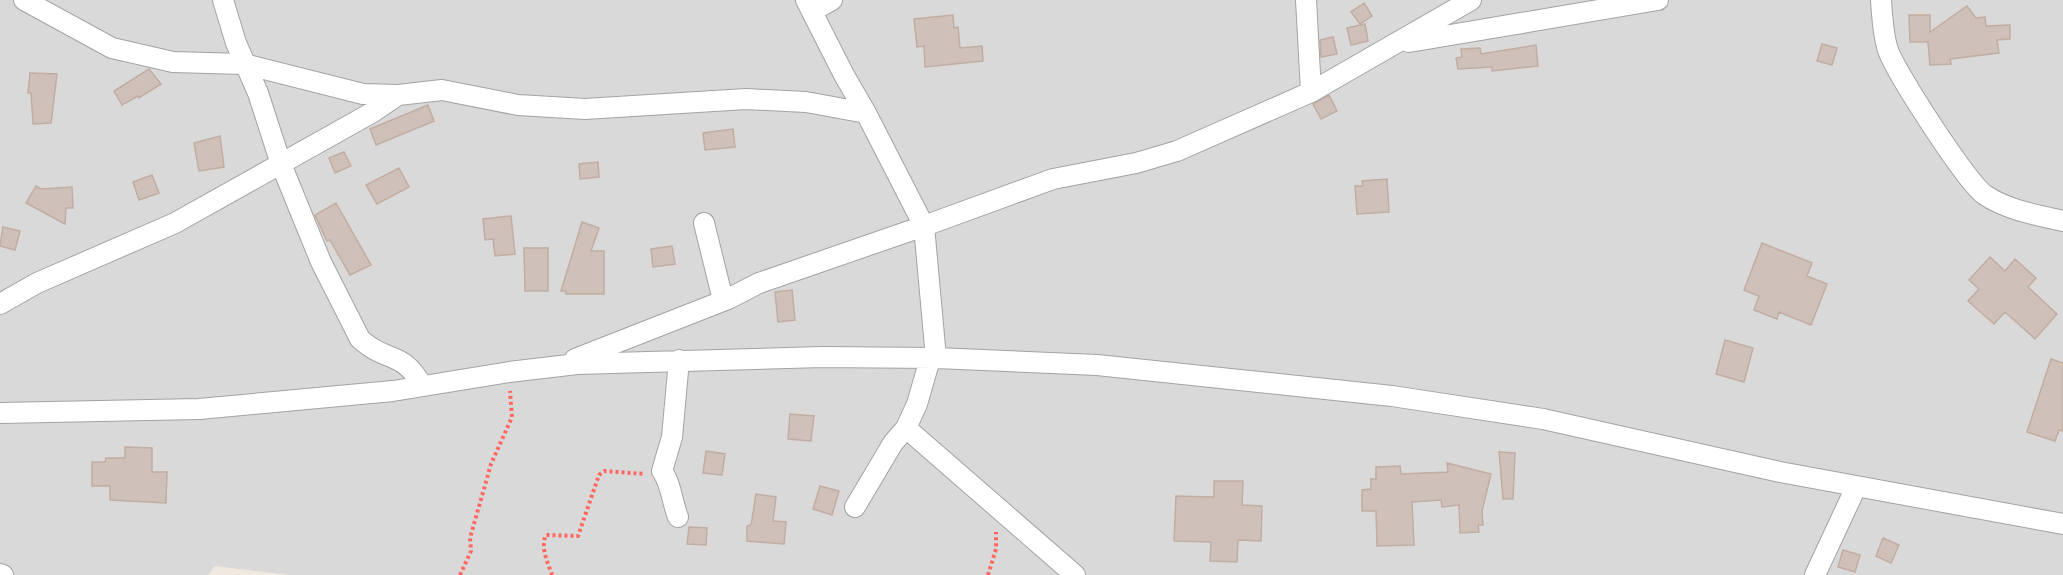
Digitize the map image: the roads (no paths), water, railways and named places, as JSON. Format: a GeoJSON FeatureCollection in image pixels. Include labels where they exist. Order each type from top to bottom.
{"type":"FeatureCollection","features":[{"type":"Feature","properties":{"kind":"street"},"geometry":{"type":"LineString","coordinates":[[24,0],[112,48],[173,62],[244,64],[363,94],[398,95],[441,90],[518,105],[595,109],[746,99],[806,102],[866,113]]}},
{"type":"Feature","properties":{"kind":"street"},"geometry":{"type":"LineString","coordinates":[[223,0],[244,64],[258,93],[281,164],[321,262],[360,339],[370,348],[406,363],[413,369],[422,386]]}},
{"type":"Feature","properties":{"kind":"street"},"geometry":{"type":"LineString","coordinates":[[832,0],[809,5],[924,226],[933,359],[906,428],[887,452],[855,507]]}},
{"type":"Feature","properties":{"kind":"street"},"geometry":{"type":"LineString","coordinates":[[1306,0],[1311,92]]}},
{"type":"Feature","properties":{"kind":"street"},"geometry":{"type":"LineString","coordinates":[[555,366],[723,300],[759,283],[1053,179],[1136,163],[1177,151],[1311,92],[1471,0]]}},
{"type":"Feature","properties":{"kind":"street"},"geometry":{"type":"LineString","coordinates":[[1398,44],[1658,0]]}},
{"type":"Feature","properties":{"kind":"street"},"geometry":{"type":"LineString","coordinates":[[1881,0],[1888,50],[1893,61],[1904,82],[1982,194],[1998,203],[2063,221]]}},
{"type":"Feature","properties":{"kind":"street"},"geometry":{"type":"LineString","coordinates":[[0,304],[37,283],[175,223],[398,95]]}},
{"type":"Feature","properties":{"kind":"street"},"geometry":{"type":"LineString","coordinates":[[704,223],[723,300]]}},
{"type":"Feature","properties":{"kind":"street"},"geometry":{"type":"LineString","coordinates":[[0,413],[199,409],[422,386],[555,366],[679,360],[933,359],[1097,365],[1392,396],[1543,419],[1856,487],[2063,524]]}},
{"type":"Feature","properties":{"kind":"street"},"geometry":{"type":"LineString","coordinates":[[678,517],[670,499],[667,478],[662,471],[672,437],[679,360]]}},
{"type":"Feature","properties":{"kind":"street"},"geometry":{"type":"LineString","coordinates":[[906,428],[1075,575]]}},
{"type":"Feature","properties":{"kind":"street"},"geometry":{"type":"LineString","coordinates":[[1815,575],[1856,487]]}}]}
